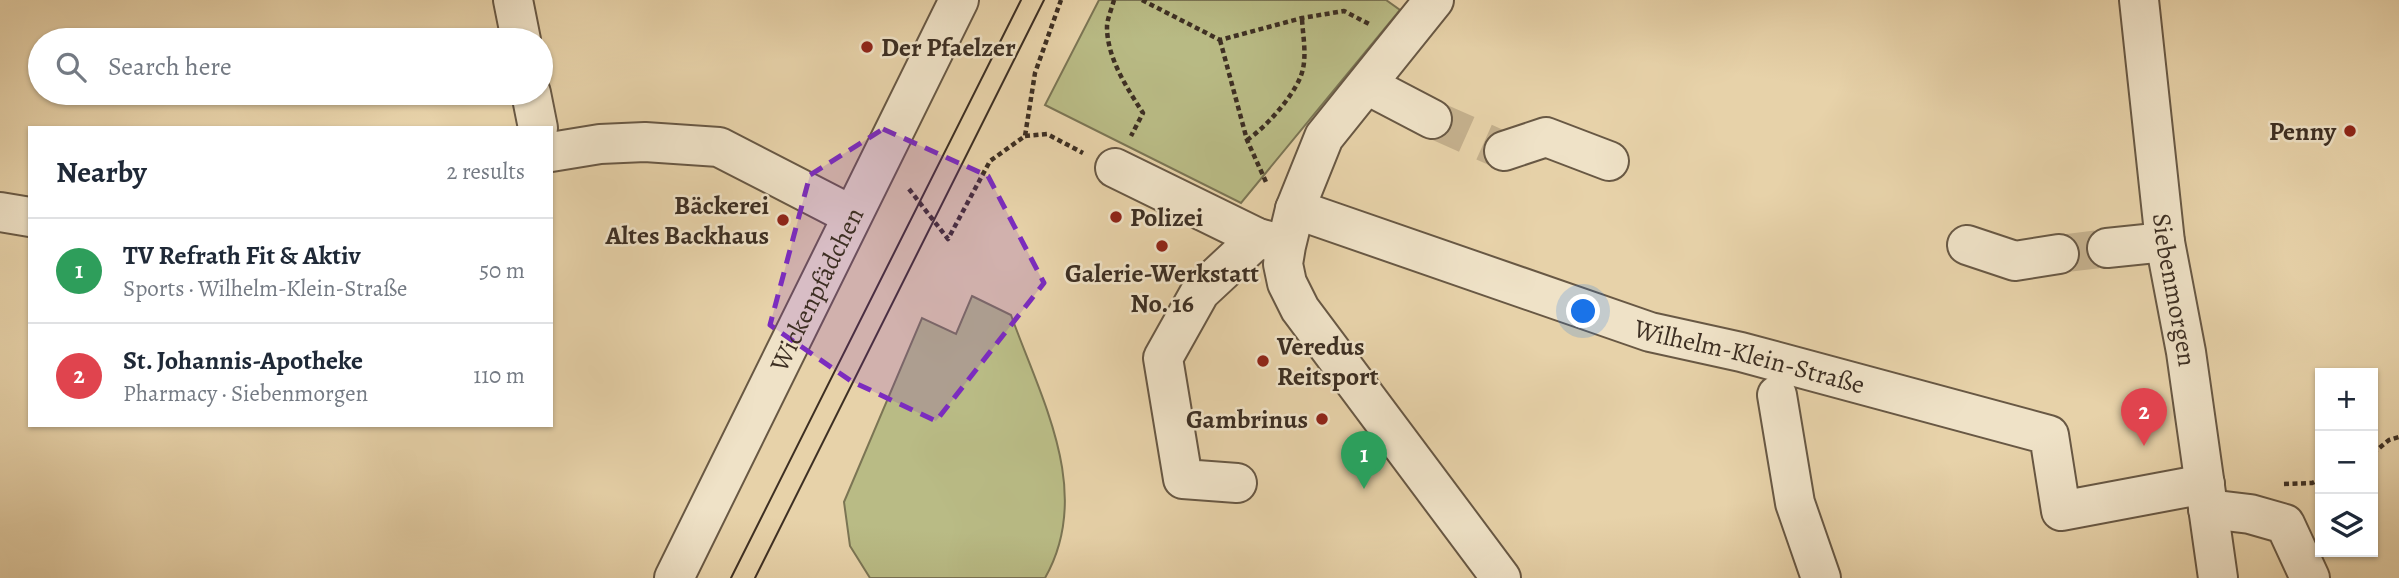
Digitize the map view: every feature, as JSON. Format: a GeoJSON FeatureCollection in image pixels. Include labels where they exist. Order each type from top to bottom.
{"type":"FeatureCollection","features":[{"type":"Feature","properties":{"kind":"street"},"geometry":{"type":"LineString","coordinates":[[513,0],[519,28]]}},
{"type":"Feature","properties":{"kind":"street","name":"Wickenpfädchen"},"geometry":{"type":"LineString","coordinates":[[674,578],[959,0]]}},
{"type":"Feature","properties":{"kind":"street"},"geometry":{"type":"LineString","coordinates":[[1237,483],[1183,480],[1163,359],[1200,292],[1272,242],[1295,209],[1324,137],[1434,0]]}},
{"type":"Feature","properties":{"kind":"street","name":"Siebenmorgen"},"geometry":{"type":"LineString","coordinates":[[2139,0],[2165,242],[2186,352],[2218,578]]}},
{"type":"Feature","properties":{"kind":"street"},"geometry":{"type":"LineString","coordinates":[[1367,85],[1432,119]]}},
{"type":"Feature","properties":{"kind":"street"},"geometry":{"type":"LineString","coordinates":[[533,105],[538,126]]}},
{"type":"Feature","properties":{"kind":"street"},"geometry":{"type":"LineString","coordinates":[[1504,151],[1546,137],[1609,161]]}},
{"type":"Feature","properties":{"kind":"street"},"geometry":{"type":"LineString","coordinates":[[553,152],[600,144],[645,142],[719,147],[851,215]]}},
{"type":"Feature","properties":{"kind":"street"},"geometry":{"type":"LineString","coordinates":[[1115,168],[1272,242],[1283,264],[1287,284],[1300,309],[1501,578]]}},
{"type":"Feature","properties":{"kind":"street","name":"Wilhelm-Klein-Straße"},"geometry":{"type":"LineString","coordinates":[[1295,209],[1650,332],[1741,352],[2049,435],[2061,511],[2206,496]]}},
{"type":"Feature","properties":{"kind":"street"},"geometry":{"type":"LineString","coordinates":[[0,212],[28,217]]}},
{"type":"Feature","properties":{"kind":"street"},"geometry":{"type":"LineString","coordinates":[[2108,247],[2165,242]]}},
{"type":"Feature","properties":{"kind":"street"},"geometry":{"type":"LineString","coordinates":[[1967,245],[2015,261],[2059,254]]}},
{"type":"Feature","properties":{"kind":"street"},"geometry":{"type":"LineString","coordinates":[[1777,395],[1795,503],[1821,578]]}},
{"type":"Feature","properties":{"kind":"street"},"geometry":{"type":"LineString","coordinates":[[2206,496],[2250,514],[2285,524],[2310,578]]}},
{"type":"Feature","properties":{"kind":"path"},"geometry":{"type":"LineString","coordinates":[[1026,136],[1035,73],[1060,0]]}},
{"type":"Feature","properties":{"kind":"path"},"geometry":{"type":"LineString","coordinates":[[903,199],[909,188],[948,239],[990,162],[1026,136],[1046,134],[1115,168],[1143,113],[1123,83],[1114,59],[1107,26],[1114,0]]}},
{"type":"Feature","properties":{"kind":"path"},"geometry":{"type":"LineString","coordinates":[[1142,0],[1220,40],[1301,18],[1344,11],[1401,41]]}},
{"type":"Feature","properties":{"kind":"path"},"geometry":{"type":"LineString","coordinates":[[1220,40],[1247,141],[1264,128],[1300,79],[1305,54],[1301,18]]}},
{"type":"Feature","properties":{"kind":"path"},"geometry":{"type":"LineString","coordinates":[[2378,449],[2389,440],[2399,437]]}},
{"type":"Feature","properties":{"kind":"highlighted area"},"geometry":{"type":"Polygon","coordinates":[[[883,129],[988,176],[1044,283],[936,421],[851,381],[770,325],[810,175],[883,129]]]}},
{"type":"Feature","properties":{"kind":"green space"},"geometry":{"type":"Polygon","coordinates":[[[1099,0],[1386,0],[1400,10],[1241,203],[1045,105],[1099,0]]]}},
{"type":"Feature","properties":{"kind":"green space"},"geometry":{"type":"Polygon","coordinates":[[[972,296],[1011,315],[1048,412],[1064,479],[1065,512],[1059,545],[1045,578],[870,578],[850,546],[844,502],[922,318],[956,334],[972,296]]]}},
{"type":"Feature","properties":{"kind":"tunnel"},"geometry":{"type":"LineString","coordinates":[[1432,119],[1504,151]]}},
{"type":"Feature","properties":{"kind":"tunnel"},"geometry":{"type":"LineString","coordinates":[[2059,254],[2107,248]]}},
{"type":"Feature","properties":{"kind":"tram line"},"geometry":{"type":"LineString","coordinates":[[731,578],[1021,0]]}},
{"type":"Feature","properties":{"kind":"tram line"},"geometry":{"type":"LineString","coordinates":[[755,578],[1044,0]]}},
{"type":"Feature","properties":{"kind":"place","name":"Der Pfaelzer"},"geometry":{"type":"Point","coordinates":[867,47]}},
{"type":"Feature","properties":{"kind":"place","name":"Penny"},"geometry":{"type":"Point","coordinates":[2350,131]}},
{"type":"Feature","properties":{"kind":"place","name":"Polizei"},"geometry":{"type":"Point","coordinates":[1116,217]}},
{"type":"Feature","properties":{"kind":"place","name":"Bäckerei Altes Backhaus"},"geometry":{"type":"Point","coordinates":[783,220]}},
{"type":"Feature","properties":{"kind":"place","name":"Galerie-Werkstatt No. 16"},"geometry":{"type":"Point","coordinates":[1162,246]}},
{"type":"Feature","properties":{"kind":"place","name":"Veredus Reitsport"},"geometry":{"type":"Point","coordinates":[1263,361]}},
{"type":"Feature","properties":{"kind":"place","name":"Gambrinus"},"geometry":{"type":"Point","coordinates":[1322,419]}},
{"type":"Feature","properties":{"kind":"place","name":"St. Johannis-Apotheke"},"geometry":{"type":"Point","coordinates":[2144,446]}},
{"type":"Feature","properties":{"kind":"place","name":"TV Refrath Fit & Aktiv"},"geometry":{"type":"Point","coordinates":[1364,489]}}]}
